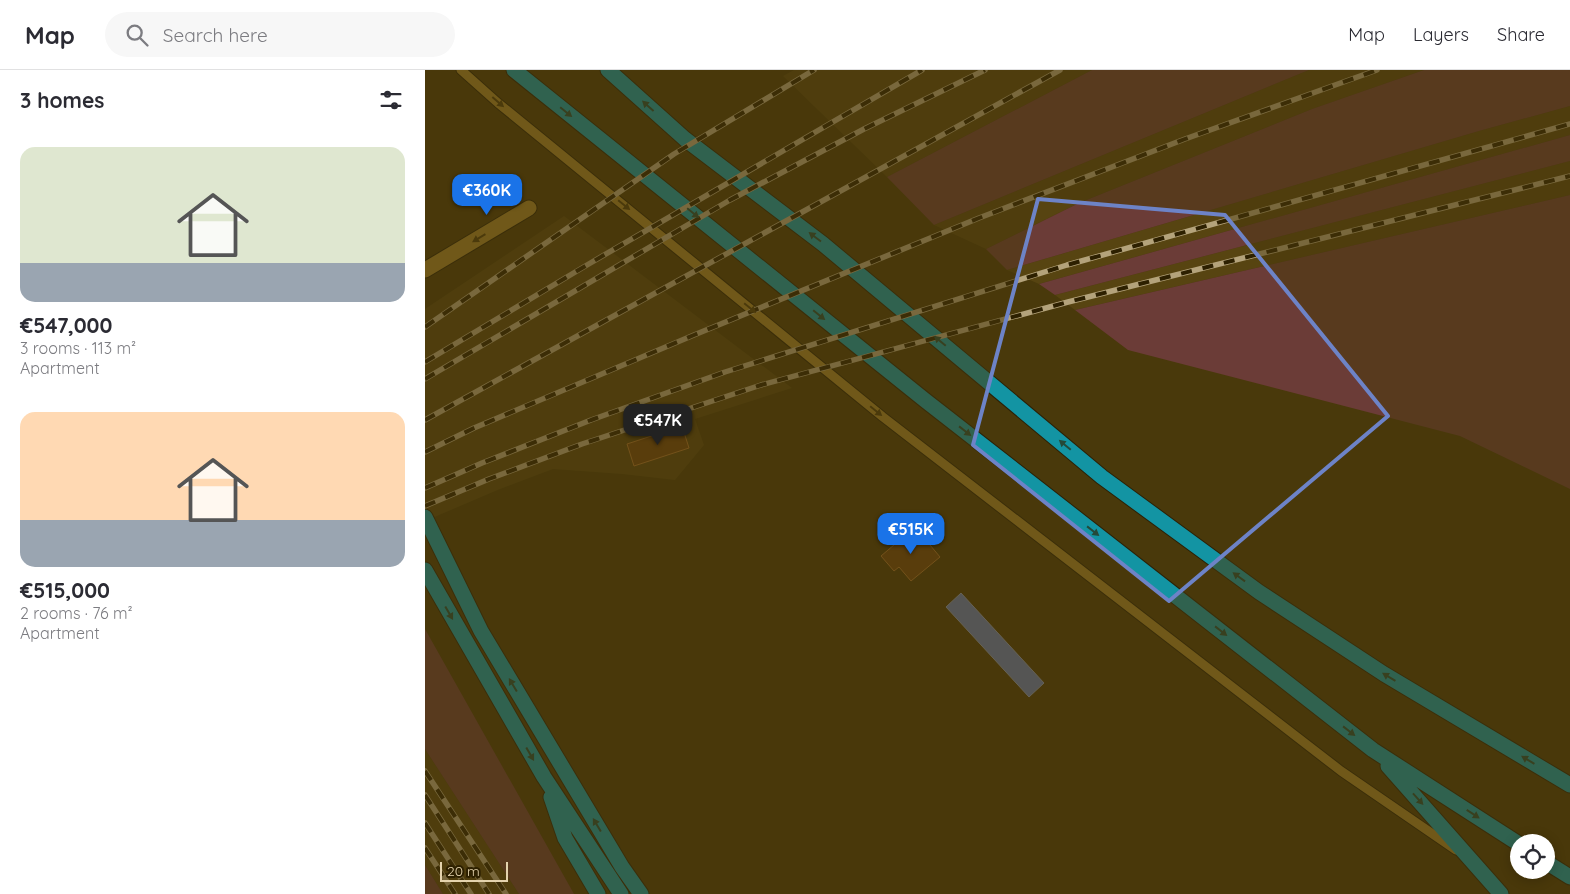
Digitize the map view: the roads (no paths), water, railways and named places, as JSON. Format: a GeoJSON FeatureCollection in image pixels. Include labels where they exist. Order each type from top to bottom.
{"type":"FeatureCollection","features":[{"type":"Feature","properties":{"kind":"highway"},"geometry":{"type":"LineString","coordinates":[[515,70],[926,401],[1373,750],[1510,838]]}},
{"type":"Feature","properties":{"kind":"highway"},"geometry":{"type":"LineString","coordinates":[[608,70],[685,139],[823,244],[1102,476],[1259,592],[1384,674],[1570,785]]}},
{"type":"Feature","properties":{"kind":"highway"},"geometry":{"type":"LineString","coordinates":[[425,517],[481,631],[622,867],[641,894]]}},
{"type":"Feature","properties":{"kind":"highway"},"geometry":{"type":"LineString","coordinates":[[425,570],[544,777],[621,894]]}},
{"type":"Feature","properties":{"kind":"highway"},"geometry":{"type":"LineString","coordinates":[[1373,750],[1501,894]]}},
{"type":"Feature","properties":{"kind":"highway"},"geometry":{"type":"LineString","coordinates":[[544,777],[565,838],[598,894]]}},
{"type":"Feature","properties":{"kind":"highway"},"geometry":{"type":"LineString","coordinates":[[1555,868],[1570,877]]}},
{"type":"Feature","properties":{"kind":"street"},"geometry":{"type":"LineString","coordinates":[[425,270],[529,208]]}},
{"type":"Feature","properties":{"kind":"lane"},"geometry":{"type":"LineString","coordinates":[[461,70],[498,103],[883,417],[1341,771],[1476,864]]}},
{"type":"Feature","properties":{"kind":"water"},"geometry":{"type":"Polygon","coordinates":[[[961,593],[1044,683],[1029,697],[946,607],[961,593]]]}},
{"type":"Feature","properties":{"kind":"railway"},"geometry":{"type":"LineString","coordinates":[[425,327],[674,154],[814,70]]}},
{"type":"Feature","properties":{"kind":"railway"},"geometry":{"type":"LineString","coordinates":[[425,362],[587,265],[922,70]]}},
{"type":"Feature","properties":{"kind":"railway"},"geometry":{"type":"LineString","coordinates":[[425,379],[730,200],[864,129],[985,70]]}},
{"type":"Feature","properties":{"kind":"railway"},"geometry":{"type":"LineString","coordinates":[[425,420],[1060,70]]}},
{"type":"Feature","properties":{"kind":"railway"},"geometry":{"type":"LineString","coordinates":[[425,452],[474,428],[694,335],[979,218],[1185,139],[1377,70]]}},
{"type":"Feature","properties":{"kind":"railway"},"geometry":{"type":"LineString","coordinates":[[425,488],[482,463],[591,420],[725,372],[1067,265],[1570,124]]}},
{"type":"Feature","properties":{"kind":"railway"},"geometry":{"type":"LineString","coordinates":[[425,506],[489,479],[582,444],[761,385],[1068,302],[1570,176]]}},
{"type":"Feature","properties":{"kind":"railway"},"geometry":{"type":"LineString","coordinates":[[425,771],[506,894]]}},
{"type":"Feature","properties":{"kind":"railway"},"geometry":{"type":"LineString","coordinates":[[425,795],[489,894]]}},
{"type":"Feature","properties":{"kind":"railway"},"geometry":{"type":"LineString","coordinates":[[425,823],[471,894]]}},
{"type":"Feature","properties":{"kind":"railway"},"geometry":{"type":"LineString","coordinates":[[425,848],[455,894]]}}]}
